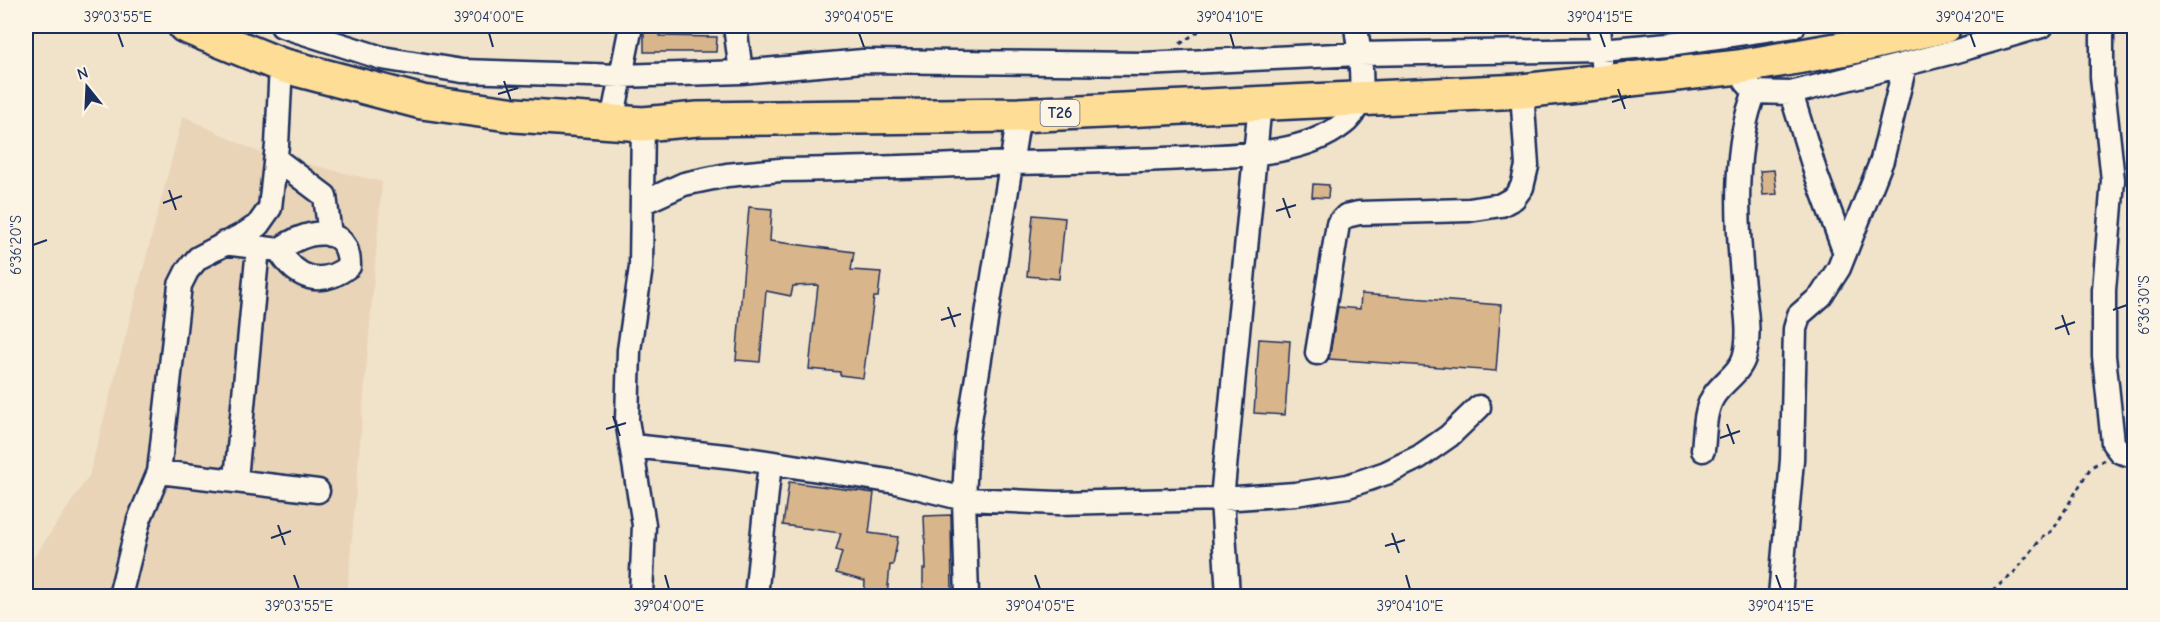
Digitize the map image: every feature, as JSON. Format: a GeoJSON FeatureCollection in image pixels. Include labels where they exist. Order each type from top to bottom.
{"type":"FeatureCollection","features":[{"type":"Feature","properties":{"kind":"highway","name":"T26"},"geometry":{"type":"LineString","coordinates":[[185,26],[281,65],[422,102],[515,115],[627,122],[698,119],[1019,116],[1361,97],[1522,91],[1604,82],[1747,80],[1853,47],[1944,26]]}},
{"type":"Feature","properties":{"kind":"street"},"geometry":{"type":"LineString","coordinates":[[282,26],[382,58],[462,71],[621,76],[741,72],[863,62],[1144,64],[1359,54],[1601,50],[1669,44],[1794,26]]}},
{"type":"Feature","properties":{"kind":"street"},"geometry":{"type":"LineString","coordinates":[[631,26],[621,76],[642,203],[641,267],[627,382],[627,420],[644,525],[641,597]]}},
{"type":"Feature","properties":{"kind":"street"},"geometry":{"type":"LineString","coordinates":[[735,26],[741,72]]}},
{"type":"Feature","properties":{"kind":"street"},"geometry":{"type":"LineString","coordinates":[[642,203],[684,184],[727,175],[780,170],[1116,162],[1254,154],[1285,149],[1314,139],[1343,125],[1355,112],[1361,97],[1356,26]]}},
{"type":"Feature","properties":{"kind":"street"},"geometry":{"type":"LineString","coordinates":[[1599,26],[1604,82]]}},
{"type":"Feature","properties":{"kind":"street"},"geometry":{"type":"LineString","coordinates":[[1703,450],[1711,402],[1744,358],[1746,322],[1740,228],[1741,143],[1746,113],[1747,80],[1791,93],[2042,26]]}},
{"type":"Feature","properties":{"kind":"street"},"geometry":{"type":"LineString","coordinates":[[2102,26],[2102,77],[2113,180],[2104,290],[2104,356],[2111,435],[2113,443],[2127,454]]}},
{"type":"Feature","properties":{"kind":"street"},"geometry":{"type":"LineString","coordinates":[[1780,597],[1792,460],[1795,329],[1799,315],[1832,282],[1845,253],[1882,160],[1905,64]]}},
{"type":"Feature","properties":{"kind":"street"},"geometry":{"type":"LineString","coordinates":[[120,597],[139,520],[159,472],[180,285],[187,270],[198,258],[246,233],[266,215],[270,208],[276,159],[281,65]]}},
{"type":"Feature","properties":{"kind":"street"},"geometry":{"type":"LineString","coordinates":[[1317,353],[1326,283],[1338,224],[1346,216],[1359,213],[1469,210],[1501,205],[1514,198],[1522,187],[1527,166],[1522,91]]}},
{"type":"Feature","properties":{"kind":"street"},"geometry":{"type":"LineString","coordinates":[[1791,93],[1816,174],[1845,253]]}},
{"type":"Feature","properties":{"kind":"street"},"geometry":{"type":"LineString","coordinates":[[1228,597],[1222,499],[1260,103]]}},
{"type":"Feature","properties":{"kind":"street"},"geometry":{"type":"LineString","coordinates":[[967,597],[964,498],[967,439],[1019,116]]}},
{"type":"Feature","properties":{"kind":"street"},"geometry":{"type":"LineString","coordinates":[[276,159],[325,195],[330,235]]}},
{"type":"Feature","properties":{"kind":"street"},"geometry":{"type":"LineString","coordinates":[[224,243],[269,249],[313,232],[330,235],[342,242],[349,256],[349,266],[339,274],[320,279],[303,276],[269,249]]}},
{"type":"Feature","properties":{"kind":"street"},"geometry":{"type":"LineString","coordinates":[[236,479],[269,249]]}},
{"type":"Feature","properties":{"kind":"street"},"geometry":{"type":"LineString","coordinates":[[633,446],[896,482],[964,498],[1069,503],[1222,499],[1295,494],[1348,486],[1386,473],[1419,457],[1449,436],[1479,407]]}},
{"type":"Feature","properties":{"kind":"street"},"geometry":{"type":"LineString","coordinates":[[756,597],[770,463]]}},
{"type":"Feature","properties":{"kind":"street"},"geometry":{"type":"LineString","coordinates":[[159,472],[236,479],[318,491]]}},
{"type":"Feature","properties":{"kind":"path"},"geometry":{"type":"LineString","coordinates":[[1192,26],[1199,30]]}},
{"type":"Feature","properties":{"kind":"path"},"geometry":{"type":"LineString","coordinates":[[1985,597],[2012,574],[2041,539],[2053,530],[2091,467],[2127,454]]}},
{"type":"Feature","properties":{"kind":"shaded area"},"geometry":{"type":"Polygon","coordinates":[[[183,116],[258,152],[382,182],[347,596],[26,596],[26,569],[89,476],[183,116]]]}},
{"type":"Feature","properties":{"kind":"building"},"geometry":{"type":"Polygon","coordinates":[[[644,26],[660,26],[660,36],[717,37],[716,52],[644,52],[644,26]]]}},
{"type":"Feature","properties":{"kind":"building"},"geometry":{"type":"Polygon","coordinates":[[[1774,170],[1777,194],[1763,195],[1760,171],[1774,170]]]}},
{"type":"Feature","properties":{"kind":"building"},"geometry":{"type":"Polygon","coordinates":[[[1313,184],[1329,185],[1328,198],[1312,197],[1313,184]]]}},
{"type":"Feature","properties":{"kind":"building"},"geometry":{"type":"Polygon","coordinates":[[[749,207],[772,209],[770,241],[854,252],[851,270],[881,272],[878,297],[874,297],[863,378],[840,375],[840,372],[809,369],[818,285],[793,286],[791,296],[766,291],[760,362],[736,360],[749,207]]]}},
{"type":"Feature","properties":{"kind":"building"},"geometry":{"type":"Polygon","coordinates":[[[1033,215],[1065,218],[1059,279],[1027,276],[1033,215]]]}},
{"type":"Feature","properties":{"kind":"building"},"geometry":{"type":"Polygon","coordinates":[[[1361,294],[1501,305],[1496,371],[1329,359],[1338,307],[1360,309],[1361,294]]]}},
{"type":"Feature","properties":{"kind":"building"},"geometry":{"type":"Polygon","coordinates":[[[1259,339],[1290,341],[1285,415],[1254,413],[1259,339]]]}},
{"type":"Feature","properties":{"kind":"building"},"geometry":{"type":"Polygon","coordinates":[[[789,482],[874,493],[869,533],[898,537],[893,565],[890,565],[887,597],[864,597],[865,581],[836,573],[842,552],[836,550],[841,533],[783,525],[789,482]]]}},
{"type":"Feature","properties":{"kind":"building"},"geometry":{"type":"Polygon","coordinates":[[[951,515],[952,597],[923,597],[923,569],[926,569],[924,516],[951,515]]]}}]}
